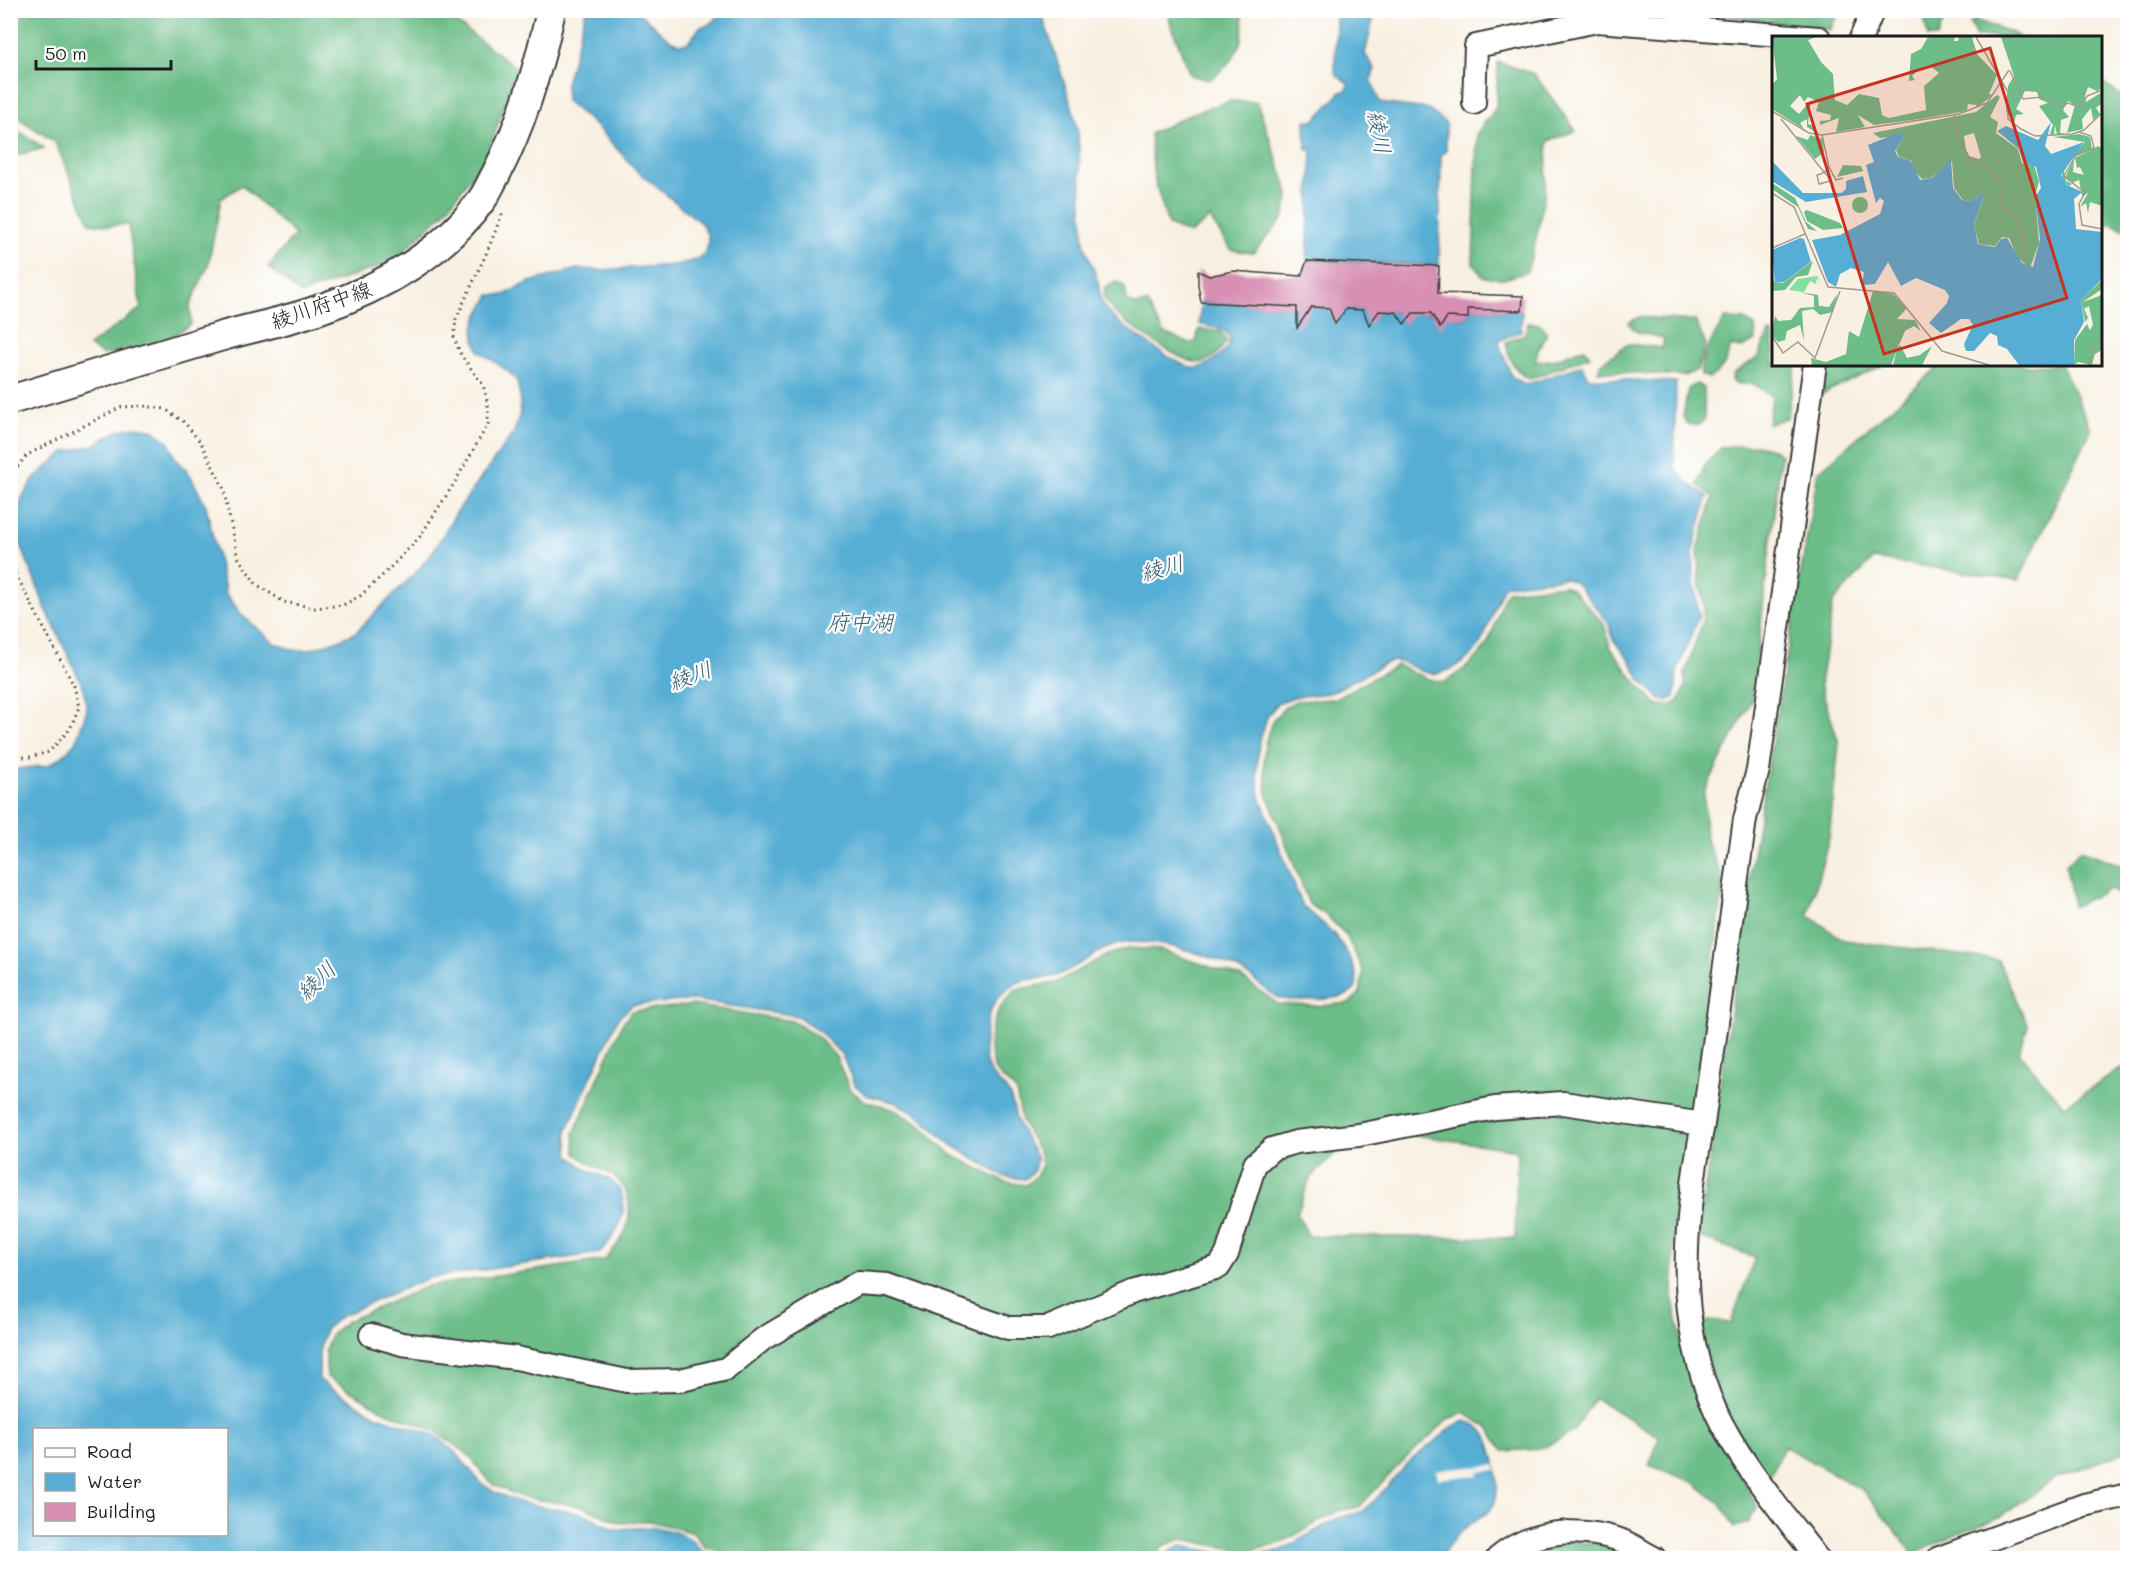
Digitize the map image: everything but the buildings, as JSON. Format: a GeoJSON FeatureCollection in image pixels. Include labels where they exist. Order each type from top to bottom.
{"type":"FeatureCollection","features":[{"type":"Feature","properties":{"kind":"main road","name":"綾川府中線"},"geometry":{"type":"LineString","coordinates":[[10,400],[225,335],[319,310],[363,293],[402,272],[453,232],[483,198],[506,154],[526,107],[541,58],[551,10]]}},
{"type":"Feature","properties":{"kind":"street"},"geometry":{"type":"LineString","coordinates":[[1862,36],[1873,10]]}},
{"type":"Feature","properties":{"kind":"street"},"geometry":{"type":"LineString","coordinates":[[1474,103],[1476,46],[1591,16],[1798,36]]}},
{"type":"Feature","properties":{"kind":"street"},"geometry":{"type":"LineString","coordinates":[[1815,366],[1758,770],[1745,819],[1703,1124],[1695,1166],[1687,1233],[1686,1275],[1692,1336],[1699,1364],[1716,1411],[1736,1448],[1817,1558]]}},
{"type":"Feature","properties":{"kind":"street"},"geometry":{"type":"LineString","coordinates":[[371,1335],[402,1344],[516,1358],[627,1381],[681,1380],[726,1369],[763,1340],[858,1283],[886,1285],[1008,1328],[1048,1328],[1133,1292],[1219,1267],[1227,1254],[1255,1164],[1272,1149],[1296,1142],[1359,1135],[1495,1108],[1563,1103],[1703,1124]]}},
{"type":"Feature","properties":{"kind":"street"},"geometry":{"type":"LineString","coordinates":[[1939,1558],[2084,1505],[2127,1495]]}},
{"type":"Feature","properties":{"kind":"street"},"geometry":{"type":"LineString","coordinates":[[1498,1558],[1508,1550],[1542,1534],[1570,1532],[1618,1539],[1654,1558]]}},
{"type":"Feature","properties":{"kind":"path"},"geometry":{"type":"LineString","coordinates":[[10,476],[27,455],[121,407],[144,406],[165,410],[184,422],[201,443],[223,488],[238,557],[256,584],[284,602],[315,608],[343,605],[360,596],[419,538],[455,482],[488,424],[488,404],[483,385],[461,355],[454,338],[456,319],[470,287]]}},
{"type":"Feature","properties":{"kind":"path"},"geometry":{"type":"LineString","coordinates":[[10,562],[74,686],[79,708],[70,729],[50,752],[30,757],[10,758]]}},
{"type":"Feature","properties":{"kind":"green space"},"geometry":{"type":"Polygon","coordinates":[[[10,11],[441,11],[517,68],[488,154],[444,213],[392,262],[301,294],[268,267],[295,235],[242,185],[221,199],[208,266],[190,306],[191,324],[162,343],[103,355],[89,346],[141,308],[128,224],[110,226],[90,223],[55,142],[11,113],[10,11]]]}},
{"type":"Feature","properties":{"kind":"green space"},"geometry":{"type":"Polygon","coordinates":[[[1166,11],[1241,11],[1243,22],[1241,42],[1232,59],[1209,80],[1190,75],[1166,11]]]}},
{"type":"Feature","properties":{"kind":"green space"},"geometry":{"type":"Polygon","coordinates":[[[1720,11],[1839,11],[1830,30],[1720,15],[1720,11]]]}},
{"type":"Feature","properties":{"kind":"green space"},"geometry":{"type":"Polygon","coordinates":[[[1939,14],[1955,16],[1954,22],[1948,20],[1943,22],[1937,36],[1928,36],[1924,17],[1939,14]]]}},
{"type":"Feature","properties":{"kind":"green space"},"geometry":{"type":"Polygon","coordinates":[[[1975,20],[2018,36],[1976,36],[1970,23],[1975,20]]]}},
{"type":"Feature","properties":{"kind":"green space"},"geometry":{"type":"Polygon","coordinates":[[[1498,62],[1534,74],[1576,131],[1548,141],[1545,192],[1527,272],[1504,279],[1483,277],[1473,263],[1477,133],[1496,108],[1498,62]]]}},
{"type":"Feature","properties":{"kind":"green space"},"geometry":{"type":"Polygon","coordinates":[[[2102,81],[2119,94],[2127,95],[2127,231],[2111,223],[2102,229],[2102,81]]]}},
{"type":"Feature","properties":{"kind":"green space"},"geometry":{"type":"Polygon","coordinates":[[[1230,101],[1257,102],[1289,194],[1283,219],[1253,253],[1231,250],[1210,218],[1190,234],[1168,225],[1154,178],[1150,134],[1193,113],[1230,101]]]}},
{"type":"Feature","properties":{"kind":"green space"},"geometry":{"type":"Polygon","coordinates":[[[11,126],[44,148],[11,157],[11,126]]]}},
{"type":"Feature","properties":{"kind":"green space"},"geometry":{"type":"Polygon","coordinates":[[[1115,281],[1125,287],[1127,301],[1135,305],[1147,303],[1164,333],[1188,343],[1196,342],[1199,329],[1221,332],[1227,341],[1216,354],[1203,362],[1185,359],[1173,353],[1135,329],[1111,308],[1104,298],[1105,287],[1115,281]]]}},
{"type":"Feature","properties":{"kind":"green space"},"geometry":{"type":"Polygon","coordinates":[[[1639,317],[1695,321],[1706,345],[1697,370],[1685,376],[1598,371],[1601,363],[1628,344],[1662,348],[1664,338],[1637,332],[1628,323],[1639,317]]]}},
{"type":"Feature","properties":{"kind":"green space"},"geometry":{"type":"Polygon","coordinates":[[[1725,318],[1744,320],[1755,326],[1756,341],[1741,348],[1731,346],[1724,365],[1709,378],[1701,375],[1702,362],[1725,318]]]}},
{"type":"Feature","properties":{"kind":"green space"},"geometry":{"type":"Polygon","coordinates":[[[1528,323],[1540,324],[1547,333],[1538,350],[1535,362],[1557,359],[1584,348],[1590,356],[1530,379],[1524,376],[1513,364],[1506,342],[1525,334],[1528,323]]]}},
{"type":"Feature","properties":{"kind":"green space"},"geometry":{"type":"Polygon","coordinates":[[[1769,333],[1772,334],[1772,366],[1796,366],[1787,418],[1768,424],[1772,397],[1754,384],[1738,384],[1732,381],[1733,374],[1758,357],[1769,333]]]}},
{"type":"Feature","properties":{"kind":"green space"},"geometry":{"type":"Polygon","coordinates":[[[1825,366],[1882,366],[1822,394],[1825,366]]]}},
{"type":"Feature","properties":{"kind":"green space"},"geometry":{"type":"Polygon","coordinates":[[[1935,366],[2062,366],[2091,430],[2019,580],[1873,559],[1833,602],[1820,684],[1839,743],[1829,838],[1808,915],[1844,940],[1998,960],[2028,1026],[2019,1053],[2064,1106],[2127,1065],[2127,1451],[2054,1479],[2002,1516],[1914,1554],[1864,1491],[1784,1446],[1767,1482],[1732,1428],[1711,1377],[1700,1320],[1731,1323],[1755,1257],[1698,1237],[1754,848],[1818,472],[1937,368],[1935,366]]]}},
{"type":"Feature","properties":{"kind":"green space"},"geometry":{"type":"Polygon","coordinates":[[[1696,384],[1704,388],[1704,420],[1697,426],[1688,424],[1683,417],[1688,389],[1696,384]]]}},
{"type":"Feature","properties":{"kind":"green space"},"geometry":{"type":"Polygon","coordinates":[[[1757,445],[1775,450],[1781,455],[1752,699],[1704,792],[1706,840],[1724,882],[1693,1111],[1679,1128],[1688,1134],[1674,1227],[1673,1300],[1692,1390],[1758,1507],[1748,1523],[1735,1527],[1721,1504],[1693,1482],[1649,1465],[1660,1437],[1595,1398],[1573,1432],[1541,1449],[1503,1451],[1489,1428],[1464,1413],[1449,1419],[1405,1459],[1359,1507],[1338,1511],[1281,1543],[1248,1552],[1182,1539],[1162,1546],[1157,1558],[750,1558],[706,1548],[693,1533],[651,1521],[621,1523],[584,1507],[522,1497],[493,1485],[466,1453],[434,1430],[384,1411],[327,1377],[325,1351],[331,1334],[347,1321],[428,1286],[605,1260],[618,1244],[627,1226],[629,1210],[627,1194],[623,1186],[612,1175],[576,1154],[574,1133],[622,1024],[632,1011],[693,1005],[793,1021],[818,1037],[836,1057],[850,1090],[865,1101],[893,1109],[919,1124],[952,1155],[1005,1182],[1026,1185],[1036,1176],[1042,1165],[1041,1156],[1022,1122],[1016,1091],[995,1071],[990,1050],[991,1029],[1000,1007],[1016,989],[1055,983],[1107,955],[1130,948],[1161,950],[1242,978],[1278,1004],[1319,1006],[1349,1003],[1360,993],[1363,972],[1345,934],[1326,915],[1309,904],[1267,794],[1264,767],[1265,743],[1273,720],[1284,708],[1296,701],[1334,699],[1397,665],[1428,679],[1445,682],[1468,665],[1483,650],[1490,638],[1507,591],[1564,585],[1573,590],[1604,624],[1610,647],[1639,686],[1658,705],[1670,706],[1679,701],[1685,687],[1685,673],[1702,623],[1704,606],[1700,586],[1698,550],[1713,497],[1697,484],[1706,463],[1722,447],[1757,445]],[[1402,1133],[1346,1143],[1310,1178],[1297,1214],[1309,1236],[1515,1238],[1517,1150],[1402,1133]]]}},
{"type":"Feature","properties":{"kind":"green space"},"geometry":{"type":"Polygon","coordinates":[[[2080,850],[2127,867],[2127,913],[2121,896],[2109,889],[2073,907],[2066,865],[2080,850]]]}},
{"type":"Feature","properties":{"kind":"green space"},"geometry":{"type":"Polygon","coordinates":[[[1562,1540],[1609,1545],[1632,1558],[1516,1558],[1528,1550],[1562,1540]]]}},
{"type":"Feature","properties":{"kind":"water","name":"府中湖"},"geometry":{"type":"Polygon","coordinates":[[[617,9],[634,11],[647,19],[668,38],[682,44],[688,42],[700,27],[708,25],[725,11],[1041,11],[1073,110],[1078,133],[1084,242],[1098,280],[1102,303],[1113,317],[1163,353],[1195,368],[1208,364],[1226,350],[1230,337],[1223,330],[1199,324],[1201,302],[1332,308],[1333,318],[1339,318],[1342,309],[1366,310],[1370,320],[1375,317],[1376,311],[1400,312],[1402,320],[1409,312],[1436,314],[1438,323],[1445,317],[1468,318],[1468,309],[1522,311],[1521,331],[1498,341],[1512,377],[1526,385],[1582,365],[1589,378],[1676,382],[1674,468],[1690,485],[1708,496],[1693,549],[1699,616],[1677,672],[1675,697],[1667,701],[1659,698],[1640,679],[1630,660],[1614,641],[1608,622],[1576,583],[1564,578],[1505,585],[1475,651],[1466,660],[1452,668],[1432,673],[1423,672],[1399,662],[1388,662],[1330,693],[1294,697],[1278,703],[1268,715],[1259,741],[1257,772],[1260,797],[1303,907],[1320,920],[1342,944],[1352,963],[1357,982],[1354,990],[1349,994],[1330,998],[1307,1000],[1280,998],[1246,974],[1206,956],[1162,945],[1133,942],[1102,950],[1055,976],[1025,980],[1013,985],[999,997],[992,1009],[986,1027],[985,1057],[990,1072],[1010,1096],[1018,1123],[1037,1159],[1034,1170],[1025,1179],[1005,1177],[950,1144],[919,1116],[897,1103],[866,1095],[854,1084],[842,1055],[820,1032],[797,1016],[693,1000],[633,1005],[618,1018],[567,1130],[569,1155],[588,1170],[613,1182],[620,1190],[623,1200],[621,1219],[617,1229],[600,1253],[429,1278],[341,1316],[325,1330],[319,1351],[319,1379],[377,1416],[435,1435],[457,1454],[481,1483],[496,1493],[522,1503],[585,1514],[615,1529],[655,1527],[675,1532],[691,1539],[703,1552],[720,1558],[11,1558],[11,770],[49,765],[64,755],[76,741],[87,710],[83,687],[45,607],[15,530],[16,516],[22,498],[35,477],[65,452],[94,445],[118,431],[135,427],[151,429],[168,441],[175,457],[189,473],[206,506],[226,594],[242,615],[274,643],[293,650],[308,650],[355,633],[417,571],[434,550],[456,513],[514,432],[520,413],[517,381],[509,372],[479,351],[475,340],[474,327],[490,295],[504,295],[530,282],[577,269],[602,270],[675,265],[696,260],[704,254],[708,246],[708,236],[702,224],[637,171],[598,128],[566,101],[565,87],[586,11],[617,9]]]}},
{"type":"Feature","properties":{"kind":"water","name":"綾川"},"geometry":{"type":"Polygon","coordinates":[[[1336,11],[1375,11],[1365,54],[1375,69],[1371,79],[1380,103],[1427,109],[1446,123],[1446,151],[1441,155],[1439,266],[1307,260],[1312,150],[1306,149],[1305,120],[1316,119],[1341,92],[1347,90],[1348,83],[1335,72],[1336,11]]]}},
{"type":"Feature","properties":{"kind":"water"},"geometry":{"type":"Polygon","coordinates":[[[1464,1421],[1480,1428],[1488,1439],[1496,1470],[1495,1502],[1488,1512],[1456,1537],[1443,1558],[1247,1558],[1282,1550],[1338,1518],[1361,1512],[1410,1461],[1454,1426],[1464,1421]]]}},
{"type":"Feature","properties":{"kind":"water"},"geometry":{"type":"Polygon","coordinates":[[[1181,1546],[1247,1558],[1164,1558],[1167,1553],[1181,1546]]]}},
{"type":"Feature","properties":{"kind":"pier"},"geometry":{"type":"Polygon","coordinates":[[[1495,1465],[1496,1470],[1478,1471],[1478,1475],[1438,1479],[1436,1470],[1495,1465]]]}}]}
